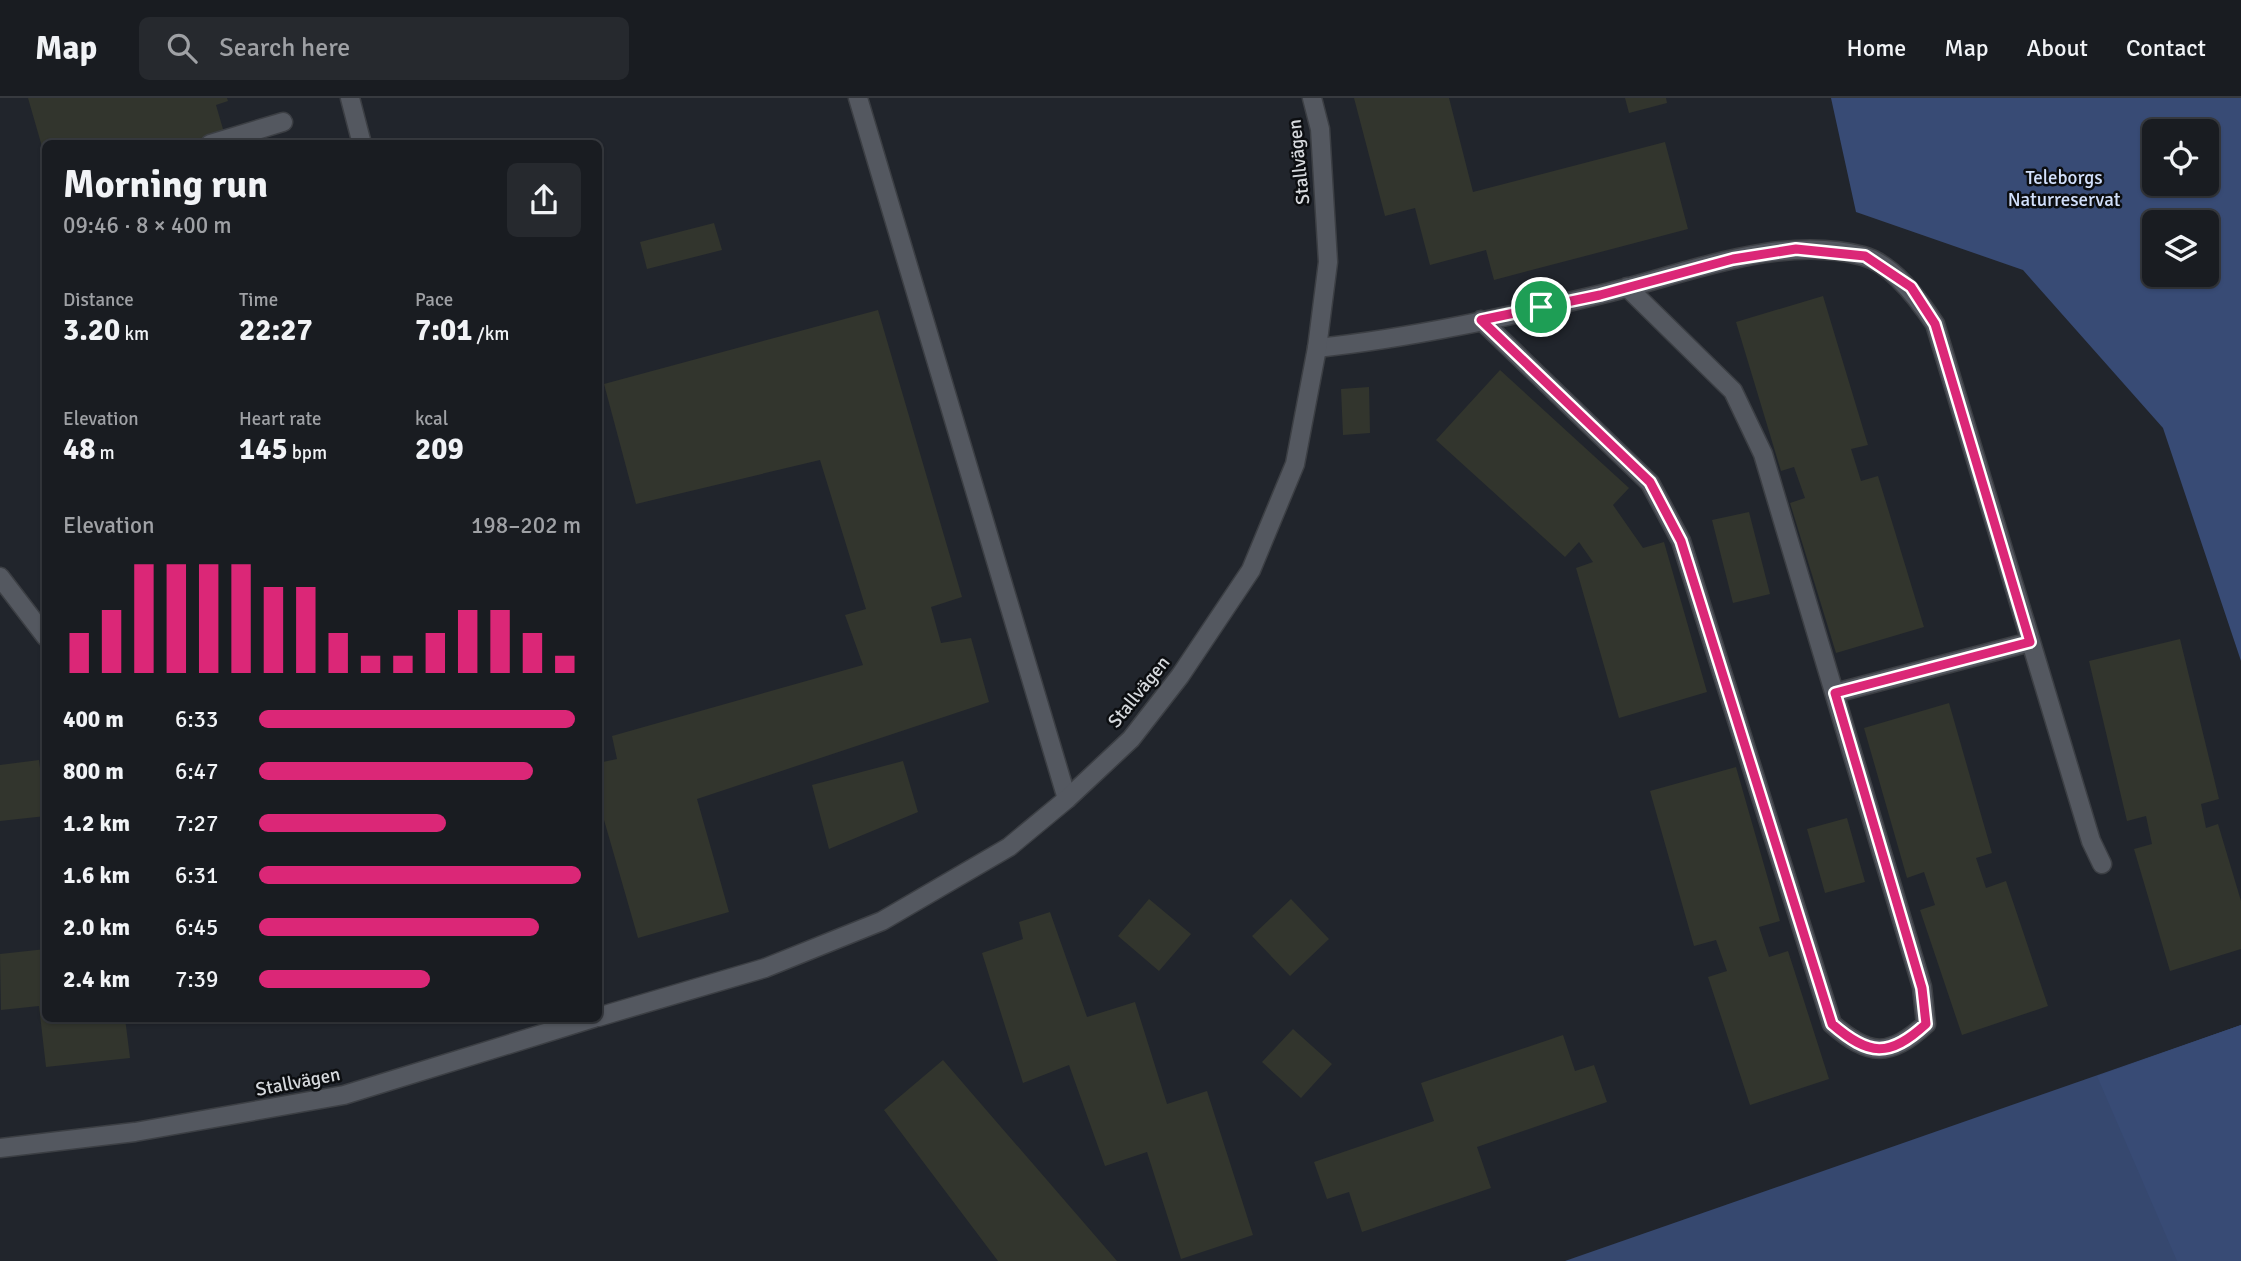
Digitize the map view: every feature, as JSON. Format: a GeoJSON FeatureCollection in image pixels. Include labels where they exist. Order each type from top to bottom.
{"type":"FeatureCollection","features":[{"type":"Feature","properties":{"kind":"street"},"geometry":{"type":"LineString","coordinates":[[350,98],[361,140]]}},
{"type":"Feature","properties":{"kind":"street"},"geometry":{"type":"LineString","coordinates":[[858,98],[1067,799]]}},
{"type":"Feature","properties":{"kind":"street","name":"Stallvägen"},"geometry":{"type":"LineString","coordinates":[[602,1013],[765,968],[882,921],[1009,847],[1067,799],[1130,739],[1180,676],[1251,570],[1295,464],[1317,348],[1328,262],[1320,129],[1312,98]]}},
{"type":"Feature","properties":{"kind":"street"},"geometry":{"type":"LineString","coordinates":[[223,140],[283,122]]}},
{"type":"Feature","properties":{"kind":"street"},"geometry":{"type":"LineString","coordinates":[[1317,348],[1381,341],[1481,320],[1628,287],[1733,259],[1796,249],[1865,256],[1911,287],[1935,324],[2091,841],[2102,864]]}},
{"type":"Feature","properties":{"kind":"street"},"geometry":{"type":"LineString","coordinates":[[1481,320],[1650,482],[1681,541],[1832,1024],[1856,1045],[1884,1049],[1906,1042],[1926,1024],[1922,988],[1763,454],[1733,391],[1628,287]]}},
{"type":"Feature","properties":{"kind":"street"},"geometry":{"type":"LineString","coordinates":[[0,577],[42,632]]}},
{"type":"Feature","properties":{"kind":"street"},"geometry":{"type":"LineString","coordinates":[[1835,693],[2030,642]]}},
{"type":"Feature","properties":{"kind":"street","name":"Stallvägen"},"geometry":{"type":"LineString","coordinates":[[0,1148],[135,1132],[344,1095],[573,1022]]}},
{"type":"Feature","properties":{"kind":"shaded area"},"geometry":{"type":"Polygon","coordinates":[[[2241,1025],[2241,1261],[1565,1261],[2241,1025]]]}},
{"type":"Feature","properties":{"kind":"green space","name":"Teleborgs Naturreservat"},"geometry":{"type":"Polygon","coordinates":[[[1831,98],[2241,98],[2241,661],[2163,428],[2023,270],[1856,212],[1831,98]]]}},
{"type":"Feature","properties":{"kind":"green space"},"geometry":{"type":"Polygon","coordinates":[[[2241,1025],[2241,1261],[2177,1261],[2097,1076],[2241,1025]]]}},
{"type":"Feature","properties":{"kind":"building"},"geometry":{"type":"Polygon","coordinates":[[[28,98],[227,98],[228,101],[216,105],[225,136],[211,140],[42,140],[42,147],[28,98]]]}},
{"type":"Feature","properties":{"kind":"building"},"geometry":{"type":"Polygon","coordinates":[[[1354,98],[1449,98],[1473,192],[1665,142],[1688,229],[1494,280],[1486,250],[1430,265],[1415,208],[1385,216],[1354,98]]]}},
{"type":"Feature","properties":{"kind":"building"},"geometry":{"type":"Polygon","coordinates":[[[1625,98],[1666,98],[1667,103],[1629,113],[1625,98]]]}},
{"type":"Feature","properties":{"kind":"building"},"geometry":{"type":"Polygon","coordinates":[[[714,223],[722,250],[647,269],[640,242],[714,223]]]}},
{"type":"Feature","properties":{"kind":"building"},"geometry":{"type":"Polygon","coordinates":[[[1823,296],[1868,445],[1851,449],[1861,481],[1878,476],[1924,627],[1836,653],[1790,503],[1805,498],[1794,467],[1781,471],[1736,322],[1823,296]]]}},
{"type":"Feature","properties":{"kind":"building"},"geometry":{"type":"Polygon","coordinates":[[[878,310],[962,597],[931,607],[941,643],[971,638],[989,702],[697,799],[729,912],[638,938],[602,813],[602,762],[617,759],[612,736],[863,665],[845,615],[866,609],[820,460],[636,504],[604,384],[878,310]]]}},
{"type":"Feature","properties":{"kind":"building"},"geometry":{"type":"Polygon","coordinates":[[[1500,370],[1629,488],[1613,505],[1643,548],[1664,542],[1707,692],[1619,718],[1576,568],[1593,562],[1579,542],[1565,557],[1436,440],[1500,370]]]}},
{"type":"Feature","properties":{"kind":"building"},"geometry":{"type":"Polygon","coordinates":[[[1369,387],[1370,433],[1343,435],[1341,389],[1369,387]]]}},
{"type":"Feature","properties":{"kind":"building"},"geometry":{"type":"Polygon","coordinates":[[[1749,512],[1770,594],[1733,603],[1712,520],[1749,512]]]}},
{"type":"Feature","properties":{"kind":"building"},"geometry":{"type":"Polygon","coordinates":[[[2180,639],[2219,799],[2201,804],[2206,828],[2218,824],[2241,901],[2241,949],[2170,971],[2134,849],[2152,844],[2146,816],[2127,821],[2089,661],[2180,639]]]}},
{"type":"Feature","properties":{"kind":"building"},"geometry":{"type":"Polygon","coordinates":[[[1949,703],[1992,853],[1976,858],[1986,888],[2006,881],[2048,1006],[1962,1035],[1920,910],[1935,905],[1924,872],[1907,878],[1864,728],[1949,703]]]}},
{"type":"Feature","properties":{"kind":"building"},"geometry":{"type":"Polygon","coordinates":[[[39,760],[42,816],[0,821],[0,765],[39,760]]]}},
{"type":"Feature","properties":{"kind":"building"},"geometry":{"type":"Polygon","coordinates":[[[903,761],[918,812],[829,849],[812,785],[903,761]]]}},
{"type":"Feature","properties":{"kind":"building"},"geometry":{"type":"Polygon","coordinates":[[[1736,767],[1780,921],[1759,927],[1769,957],[1788,951],[1829,1079],[1750,1105],[1708,977],[1727,971],[1716,940],[1694,946],[1650,791],[1736,767]]]}},
{"type":"Feature","properties":{"kind":"building"},"geometry":{"type":"Polygon","coordinates":[[[1847,818],[1865,882],[1825,893],[1807,829],[1847,818]]]}},
{"type":"Feature","properties":{"kind":"building"},"geometry":{"type":"Polygon","coordinates":[[[1149,899],[1191,934],[1159,971],[1118,936],[1149,899]]]}},
{"type":"Feature","properties":{"kind":"building"},"geometry":{"type":"Polygon","coordinates":[[[1291,899],[1329,939],[1290,976],[1252,936],[1291,899]]]}},
{"type":"Feature","properties":{"kind":"building"},"geometry":{"type":"Polygon","coordinates":[[[1050,912],[1087,1017],[1135,1002],[1167,1104],[1207,1091],[1253,1235],[1181,1259],[1147,1152],[1105,1166],[1069,1065],[1023,1083],[982,953],[1023,939],[1019,922],[1050,912]]]}},
{"type":"Feature","properties":{"kind":"building"},"geometry":{"type":"Polygon","coordinates":[[[42,949],[42,1022],[126,1022],[130,1058],[46,1067],[39,1006],[1,1010],[0,954],[42,949]]]}},
{"type":"Feature","properties":{"kind":"building"},"geometry":{"type":"Polygon","coordinates":[[[1293,1029],[1332,1064],[1301,1098],[1262,1062],[1293,1029]]]}},
{"type":"Feature","properties":{"kind":"building"},"geometry":{"type":"Polygon","coordinates":[[[1563,1035],[1575,1071],[1594,1065],[1607,1102],[1477,1147],[1491,1188],[1362,1232],[1349,1192],[1327,1199],[1314,1162],[1434,1121],[1421,1083],[1563,1035]]]}},
{"type":"Feature","properties":{"kind":"building"},"geometry":{"type":"Polygon","coordinates":[[[943,1060],[1117,1261],[998,1261],[884,1110],[943,1060]]]}},
{"type":"Feature","properties":{"kind":"route"},"geometry":{"type":"LineString","coordinates":[[1796,249],[1865,256],[1911,287],[1935,324],[2030,642],[1835,693],[1922,988],[1926,1024],[1906,1042],[1884,1049],[1856,1045],[1832,1024],[1681,541],[1650,482],[1481,320],[1541,307],[1600,295],[1733,259],[1796,249]]}}]}
